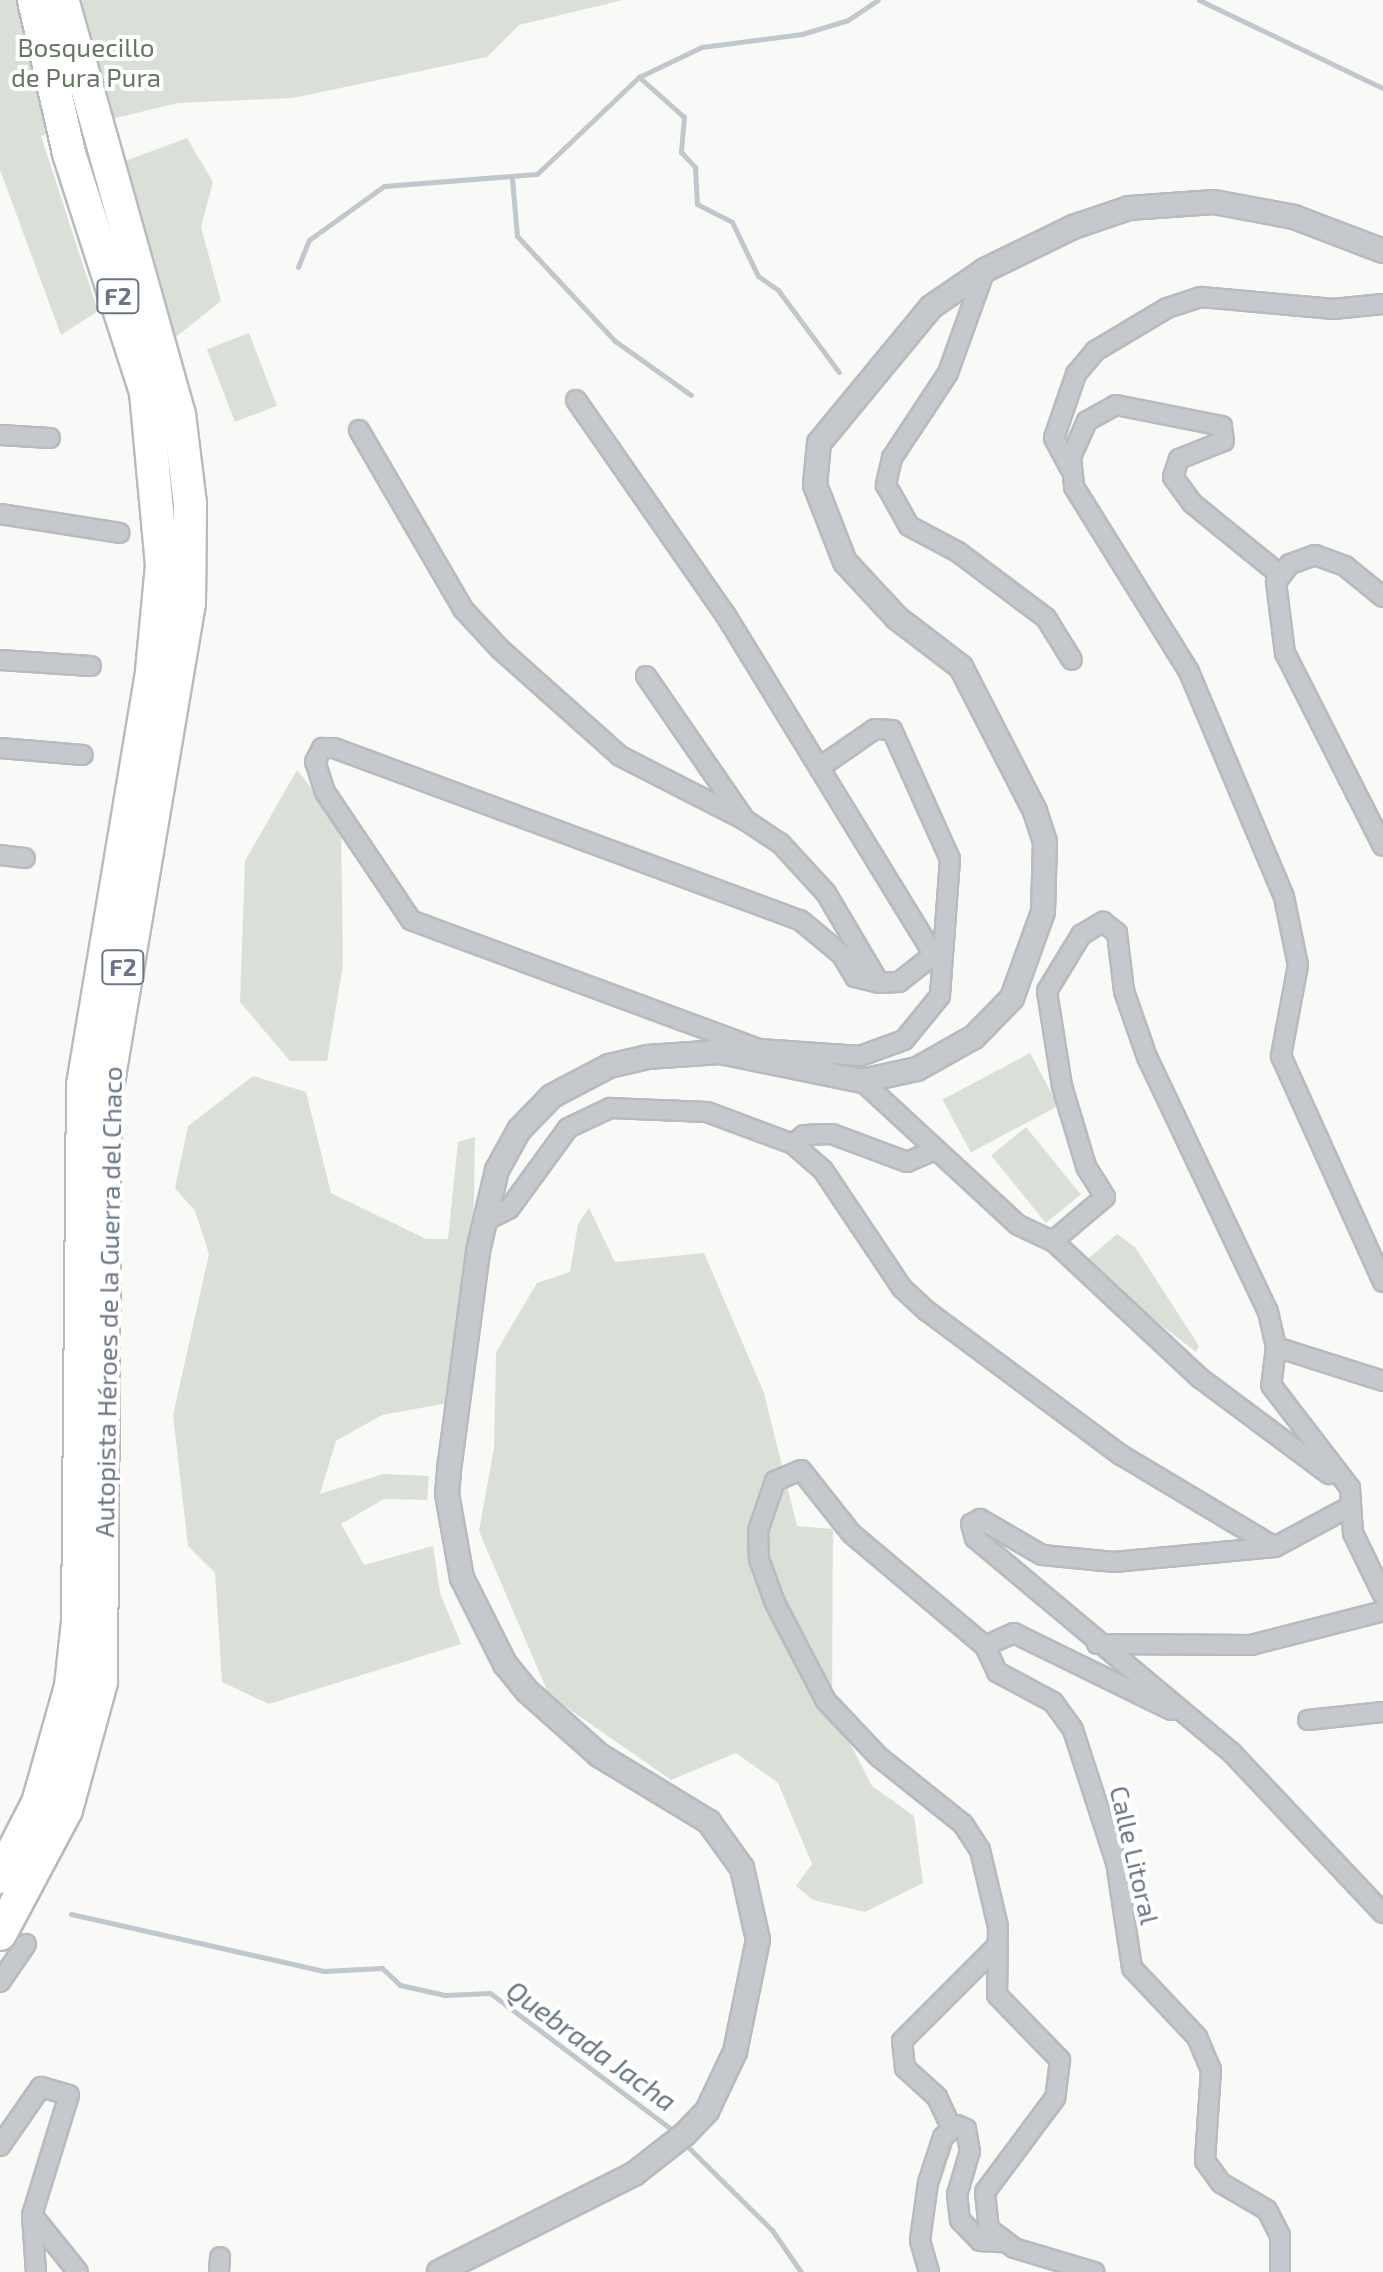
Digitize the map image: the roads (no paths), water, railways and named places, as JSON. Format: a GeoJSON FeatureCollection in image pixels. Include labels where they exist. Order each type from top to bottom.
{"type":"FeatureCollection","features":[{"type":"Feature","properties":{"kind":"highway","name":"Autopista Héroes de la Guerra del Chaco"},"geometry":{"type":"LineString","coordinates":[[0,1877],[50,1769],[75,1654],[83,1085],[157,640],[162,565],[146,392],[69,153],[34,0]]}},
{"type":"Feature","properties":{"kind":"highway","name":"Autopista Héroes de la Guerra del Chaco"},"geometry":{"type":"LineString","coordinates":[[13,1939],[66,1810],[101,1682],[105,1100],[189,603],[190,504],[179,415],[62,0]]}},
{"type":"Feature","properties":{"kind":"street"},"geometry":{"type":"LineString","coordinates":[[439,2272],[634,2174],[685,2134],[707,2111],[735,2052],[758,1940],[742,1868],[709,1822],[599,1755],[527,1691],[505,1664],[462,1578],[447,1494],[485,1221],[497,1170],[519,1130],[552,1096],[609,1066],[720,1052],[862,1081],[888,1079],[945,1055],[991,1023],[1015,990],[1048,886],[1035,811],[971,680],[868,591],[845,562],[815,485],[819,443],[836,415],[931,307],[985,270],[1073,227],[1129,208],[1180,203],[1255,206],[1383,251]]}},
{"type":"Feature","properties":{"kind":"street"},"geometry":{"type":"LineString","coordinates":[[985,270],[948,373],[892,458],[886,485],[909,526],[958,552],[1046,618],[1072,660]]}},
{"type":"Feature","properties":{"kind":"street"},"geometry":{"type":"LineString","coordinates":[[1383,304],[1333,309],[1201,297],[1130,328],[1076,374],[1054,438],[1070,468],[1092,524],[1189,672],[1284,897],[1298,965],[1281,1056],[1383,1282]]}},
{"type":"Feature","properties":{"kind":"street"},"geometry":{"type":"LineString","coordinates":[[576,400],[940,950]]}},
{"type":"Feature","properties":{"kind":"street"},"geometry":{"type":"LineString","coordinates":[[1070,468],[1081,432],[1103,408],[1217,422],[1224,441],[1173,466],[1177,488],[1278,573],[1285,653],[1383,846]]}},
{"type":"Feature","properties":{"kind":"street"},"geometry":{"type":"LineString","coordinates":[[359,430],[463,609],[500,649],[620,756],[745,820],[809,872],[879,983]]}},
{"type":"Feature","properties":{"kind":"street"},"geometry":{"type":"LineString","coordinates":[[0,435],[50,438]]}},
{"type":"Feature","properties":{"kind":"street"},"geometry":{"type":"LineString","coordinates":[[0,514],[120,533]]}},
{"type":"Feature","properties":{"kind":"street"},"geometry":{"type":"LineString","coordinates":[[1278,573],[1315,555],[1345,566],[1383,597]]}},
{"type":"Feature","properties":{"kind":"street"},"geometry":{"type":"LineString","coordinates":[[0,660],[91,666]]}},
{"type":"Feature","properties":{"kind":"street"},"geometry":{"type":"LineString","coordinates":[[646,676],[745,820]]}},
{"type":"Feature","properties":{"kind":"street"},"geometry":{"type":"LineString","coordinates":[[820,767],[875,729],[897,734],[948,848],[940,950],[940,996],[904,1040],[832,1058],[759,1049],[411,920],[325,792],[317,754],[322,748],[355,755],[800,920],[855,977],[879,983],[899,982],[940,950]]}},
{"type":"Feature","properties":{"kind":"street"},"geometry":{"type":"LineString","coordinates":[[0,748],[83,755]]}},
{"type":"Feature","properties":{"kind":"street"},"geometry":{"type":"LineString","coordinates":[[0,855],[25,858]]}},
{"type":"Feature","properties":{"kind":"street"},"geometry":{"type":"LineString","coordinates":[[1053,1241],[1105,1197],[1086,1166],[1062,1086],[1047,991],[1081,935],[1093,923],[1111,925],[1142,1044],[1268,1312],[1276,1347],[1271,1385],[1342,1473],[1353,1503],[1353,1533],[1383,1595]]}},
{"type":"Feature","properties":{"kind":"street"},"geometry":{"type":"LineString","coordinates":[[1015,990],[1047,991]]}},
{"type":"Feature","properties":{"kind":"street"},"geometry":{"type":"LineString","coordinates":[[862,1081],[933,1151],[1018,1225],[1053,1241],[1200,1378],[1319,1464],[1353,1503]]}},
{"type":"Feature","properties":{"kind":"street"},"geometry":{"type":"LineString","coordinates":[[485,1221],[509,1209],[568,1128],[610,1108],[707,1112],[793,1144],[823,1170],[902,1288],[927,1311],[1121,1455],[1275,1547]]}},
{"type":"Feature","properties":{"kind":"street"},"geometry":{"type":"LineString","coordinates":[[793,1144],[804,1135],[832,1134],[907,1162],[933,1151]]}},
{"type":"Feature","properties":{"kind":"street"},"geometry":{"type":"LineString","coordinates":[[1276,1347],[1383,1381]]}},
{"type":"Feature","properties":{"kind":"street","name":"Calle Litoral"},"geometry":{"type":"LineString","coordinates":[[998,1945],[990,1880],[971,1837],[826,1701],[775,1603],[759,1559],[758,1531],[775,1481],[801,1470],[851,1533],[985,1646],[997,1672],[1053,1702],[1073,1730],[1116,1862],[1132,1968],[1206,2055],[1212,2081],[1205,2161],[1221,2183],[1267,2210],[1280,2235],[1280,2272]]}},
{"type":"Feature","properties":{"kind":"street"},"geometry":{"type":"LineString","coordinates":[[1353,1503],[1275,1547],[1076,1561],[1042,1555],[980,1519],[971,1524],[975,1538],[1288,1805],[1383,1913]]}},
{"type":"Feature","properties":{"kind":"street"},"geometry":{"type":"LineString","coordinates":[[1097,1644],[1251,1645],[1383,1611]]}},
{"type":"Feature","properties":{"kind":"street"},"geometry":{"type":"LineString","coordinates":[[985,1646],[1014,1633],[1163,1712],[1175,1708]]}},
{"type":"Feature","properties":{"kind":"street"},"geometry":{"type":"LineString","coordinates":[[1308,1720],[1383,1712]]}},
{"type":"Feature","properties":{"kind":"street"},"geometry":{"type":"LineString","coordinates":[[0,1982],[13,1939]]}},
{"type":"Feature","properties":{"kind":"street"},"geometry":{"type":"LineString","coordinates":[[951,2127],[937,2097],[905,2068],[902,2041],[998,1945]]}},
{"type":"Feature","properties":{"kind":"street"},"geometry":{"type":"LineString","coordinates":[[998,1945],[1002,2007],[1056,2048],[1061,2073],[1048,2109],[985,2192],[984,2216],[1002,2242]]}},
{"type":"Feature","properties":{"kind":"street"},"geometry":{"type":"LineString","coordinates":[[0,2146],[41,2087],[69,2095],[32,2215],[36,2272]]}},
{"type":"Feature","properties":{"kind":"street"},"geometry":{"type":"LineString","coordinates":[[951,2127],[962,2126],[969,2140],[957,2195],[963,2228],[980,2241],[1002,2242],[1094,2272]]}},
{"type":"Feature","properties":{"kind":"street"},"geometry":{"type":"LineString","coordinates":[[929,2272],[922,2218],[936,2154],[951,2127]]}},
{"type":"Feature","properties":{"kind":"street"},"geometry":{"type":"LineString","coordinates":[[32,2215],[78,2272]]}},
{"type":"Feature","properties":{"kind":"waterway"},"geometry":{"type":"LineString","coordinates":[[298,267],[309,240],[384,186],[537,174],[639,77],[702,47],[802,34],[848,20],[878,0]]}},
{"type":"Feature","properties":{"kind":"waterway"},"geometry":{"type":"LineString","coordinates":[[1199,0],[1383,88]]}},
{"type":"Feature","properties":{"kind":"waterway"},"geometry":{"type":"LineString","coordinates":[[639,77],[684,117],[681,152],[695,167],[697,204],[732,222],[758,276],[778,290],[839,372]]}},
{"type":"Feature","properties":{"kind":"waterway"},"geometry":{"type":"LineString","coordinates":[[512,179],[517,236],[615,341],[691,395]]}},
{"type":"Feature","properties":{"kind":"waterway","name":"Quebrada Jacha"},"geometry":{"type":"LineString","coordinates":[[71,1914],[324,1971],[382,1968],[400,1985],[445,1995],[490,1993],[675,2132]]}},
{"type":"Feature","properties":{"kind":"waterway","name":"Quebrada Jacha"},"geometry":{"type":"LineString","coordinates":[[684,2143],[772,2230],[801,2272]]}},
{"type":"Feature","properties":{"kind":"park label","name":"Bosquecillo de Pura Pura"},"geometry":{"type":"Point","coordinates":[86,62]}}]}
